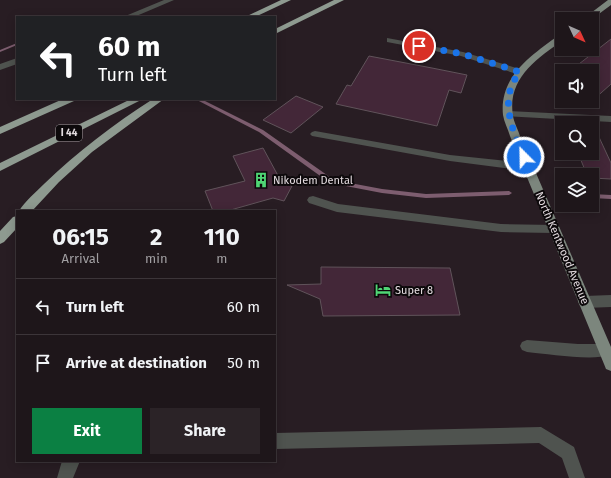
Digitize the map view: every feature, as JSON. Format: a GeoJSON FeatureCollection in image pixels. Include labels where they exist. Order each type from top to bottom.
{"type":"FeatureCollection","features":[{"type":"Feature","properties":{"kind":"highway"},"geometry":{"type":"LineString","coordinates":[[251,16],[286,0]]}},
{"type":"Feature","properties":{"kind":"highway"},"geometry":{"type":"LineString","coordinates":[[276,32],[340,0]]}},
{"type":"Feature","properties":{"kind":"highway"},"geometry":{"type":"LineString","coordinates":[[0,130],[69,100]]}},
{"type":"Feature","properties":{"kind":"highway","name":"I 44"},"geometry":{"type":"LineString","coordinates":[[0,167],[136,100]]}},
{"type":"Feature","properties":{"kind":"highway"},"geometry":{"type":"LineString","coordinates":[[26,210],[52,183],[97,143],[123,122],[158,100]]}},
{"type":"Feature","properties":{"kind":"highway"},"geometry":{"type":"LineString","coordinates":[[0,239],[16,221]]}},
{"type":"Feature","properties":{"kind":"main road"},"geometry":{"type":"LineString","coordinates":[[597,12],[611,2]]}},
{"type":"Feature","properties":{"kind":"main road"},"geometry":{"type":"LineString","coordinates":[[522,69],[530,60],[555,42]]}},
{"type":"Feature","properties":{"kind":"main road","name":"North Kentwood Avenue"},"geometry":{"type":"LineString","coordinates":[[522,69],[513,80],[508,114],[528,167],[611,364]]}},
{"type":"Feature","properties":{"kind":"street"},"geometry":{"type":"LineString","coordinates":[[130,16],[170,0]]}},
{"type":"Feature","properties":{"kind":"street"},"geometry":{"type":"LineString","coordinates":[[390,40],[463,54],[522,69]]}},
{"type":"Feature","properties":{"kind":"street"},"geometry":{"type":"LineString","coordinates":[[0,67],[16,60]]}},
{"type":"Feature","properties":{"kind":"street"},"geometry":{"type":"LineString","coordinates":[[508,114],[611,119]]}},
{"type":"Feature","properties":{"kind":"street"},"geometry":{"type":"LineString","coordinates":[[315,134],[450,158],[528,167]]}},
{"type":"Feature","properties":{"kind":"street"},"geometry":{"type":"LineString","coordinates":[[313,200],[337,208],[493,227],[554,229]]}},
{"type":"Feature","properties":{"kind":"street"},"geometry":{"type":"LineString","coordinates":[[585,302],[611,301]]}},
{"type":"Feature","properties":{"kind":"street"},"geometry":{"type":"LineString","coordinates":[[527,346],[578,350],[605,350]]}},
{"type":"Feature","properties":{"kind":"street"},"geometry":{"type":"LineString","coordinates":[[276,441],[541,435],[568,453],[577,478]]}},
{"type":"Feature","properties":{"kind":"street"},"geometry":{"type":"LineString","coordinates":[[65,478],[71,462]]}},
{"type":"Feature","properties":{"kind":"building"},"geometry":{"type":"Polygon","coordinates":[[[611,39],[611,84],[599,95],[599,64],[579,64],[589,56],[599,56],[599,48],[611,39]]]}},
{"type":"Feature","properties":{"kind":"building"},"geometry":{"type":"Polygon","coordinates":[[[369,56],[467,75],[461,93],[449,90],[437,126],[336,104],[347,85],[351,86],[369,56]]]}},
{"type":"Feature","properties":{"kind":"building"},"geometry":{"type":"Polygon","coordinates":[[[296,96],[323,107],[291,133],[263,120],[296,96]]]}},
{"type":"Feature","properties":{"kind":"building"},"geometry":{"type":"Polygon","coordinates":[[[599,137],[611,163],[611,179],[599,178],[599,168],[584,168],[581,160],[599,160],[599,137]]]}},
{"type":"Feature","properties":{"kind":"building","name":"Nikodem Dental"},"geometry":{"type":"Polygon","coordinates":[[[263,148],[282,183],[292,186],[284,201],[273,198],[231,210],[213,210],[205,191],[245,181],[233,156],[263,148]]]}},
{"type":"Feature","properties":{"kind":"building","name":"Super 8"},"geometry":{"type":"Polygon","coordinates":[[[321,267],[450,268],[460,315],[323,316],[320,299],[287,285],[321,284],[321,267]]]}},
{"type":"Feature","properties":{"kind":"waterway"},"geometry":{"type":"LineString","coordinates":[[0,51],[16,44]]}},
{"type":"Feature","properties":{"kind":"waterway"},"geometry":{"type":"LineString","coordinates":[[199,100],[261,131],[332,182],[382,191],[426,196],[509,193]]}},
{"type":"Feature","properties":{"kind":"waterway"},"geometry":{"type":"LineString","coordinates":[[599,196],[611,197]]}},
{"type":"Feature","properties":{"kind":"place","name":"Nikodem Dental"},"geometry":{"type":"Point","coordinates":[261,180]}},
{"type":"Feature","properties":{"kind":"place","name":"Super 8"},"geometry":{"type":"Point","coordinates":[383,290]}},
{"type":"Feature","properties":{"kind":"route"},"geometry":{"type":"LineString","coordinates":[[419,46],[463,54],[520,72],[513,80],[508,96],[508,114],[524,157]]}}]}
